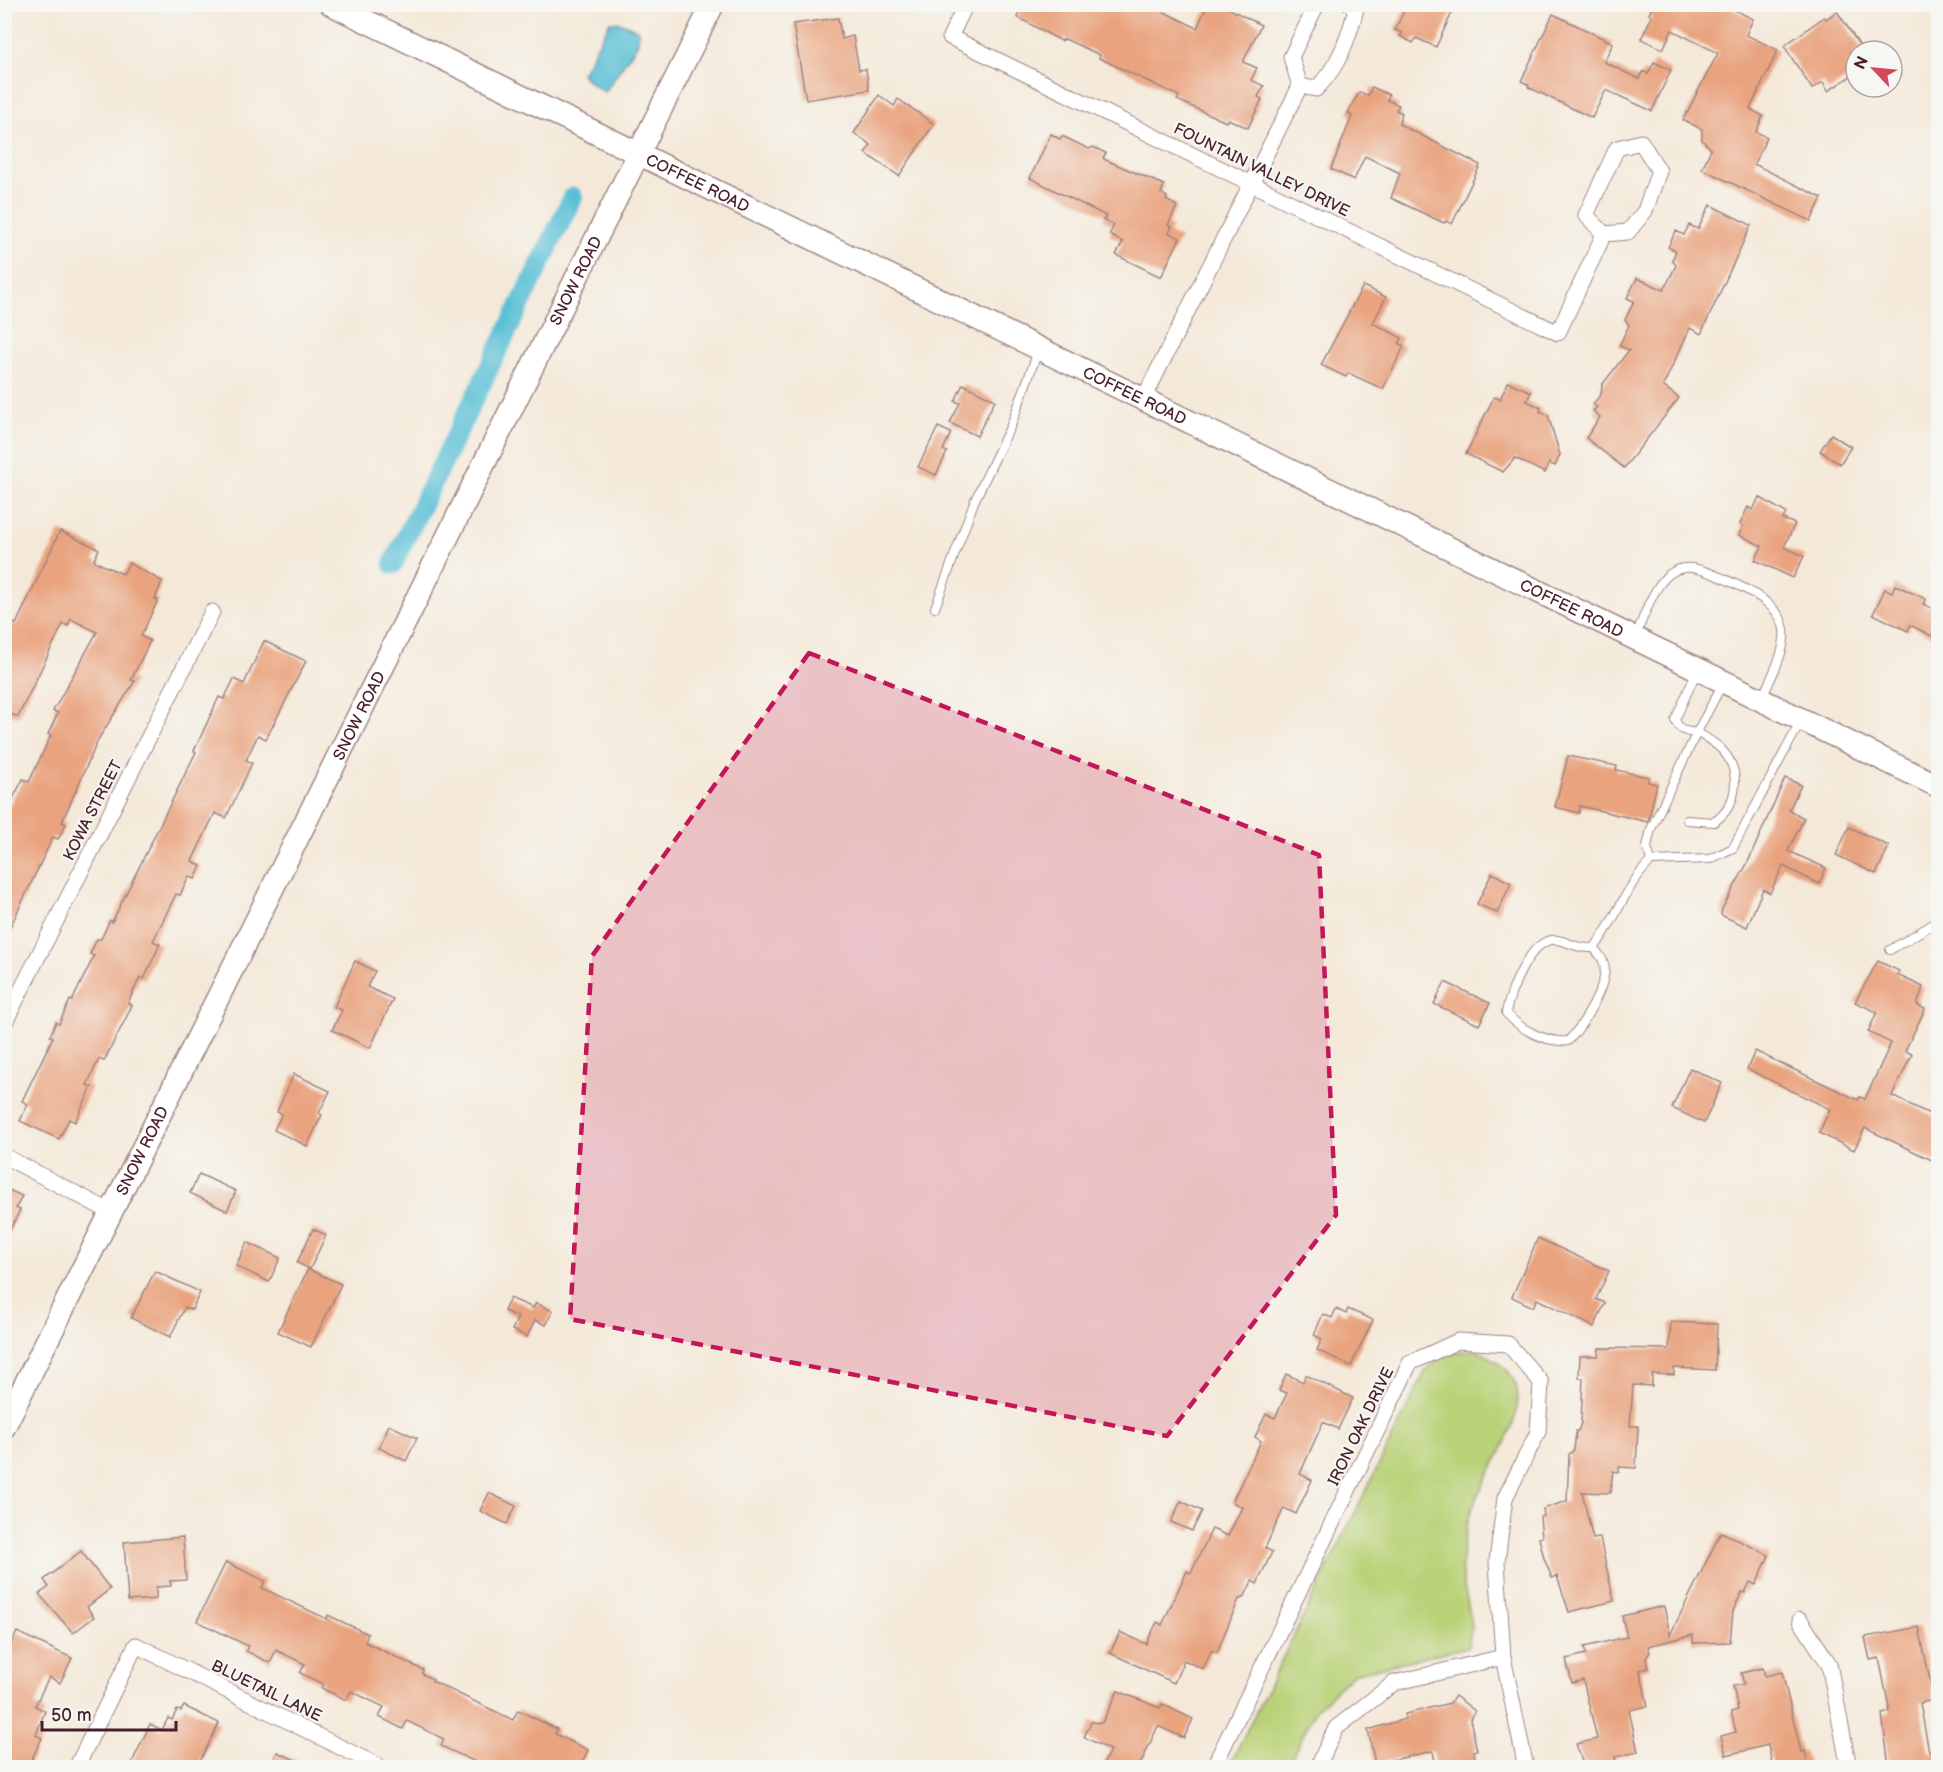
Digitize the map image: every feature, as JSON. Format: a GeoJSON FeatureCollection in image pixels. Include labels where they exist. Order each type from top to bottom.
{"type":"FeatureCollection","features":[{"type":"Feature","properties":{"kind":"main road","name":"COFFEE ROAD"},"geometry":{"type":"LineString","coordinates":[[331,4],[1938,786]]}},
{"type":"Feature","properties":{"kind":"main road","name":"SNOW ROAD"},"geometry":{"type":"LineString","coordinates":[[4,1427],[713,4]]}},
{"type":"Feature","properties":{"kind":"street","name":"FOUNTAIN VALLEY DRIVE"},"geometry":{"type":"LineString","coordinates":[[966,4],[950,37],[1558,333],[1604,234]]}},
{"type":"Feature","properties":{"kind":"street"},"geometry":{"type":"LineString","coordinates":[[1143,400],[1300,86],[1291,57],[1317,4]]}},
{"type":"Feature","properties":{"kind":"street"},"geometry":{"type":"LineString","coordinates":[[1300,86],[1316,90],[1332,73],[1347,42],[1356,9],[1350,4]]}},
{"type":"Feature","properties":{"kind":"street"},"geometry":{"type":"LineString","coordinates":[[1641,142],[1659,171],[1645,211],[1628,232],[1604,234],[1586,215],[1617,148],[1641,142]]}},
{"type":"Feature","properties":{"kind":"street","name":"KOWA STREET"},"geometry":{"type":"LineString","coordinates":[[4,1024],[212,612]]}},
{"type":"Feature","properties":{"kind":"street"},"geometry":{"type":"LineString","coordinates":[[4,1156],[111,1212]]}},
{"type":"Feature","properties":{"kind":"street","name":"IRON OAK DRIVE"},"geometry":{"type":"LineString","coordinates":[[1213,1767],[1410,1363],[1458,1341],[1508,1344],[1541,1382],[1538,1432],[1505,1498],[1497,1562],[1503,1657],[1526,1767]]}},
{"type":"Feature","properties":{"kind":"street"},"geometry":{"type":"LineString","coordinates":[[1800,1620],[1829,1664],[1849,1767]]}},
{"type":"Feature","properties":{"kind":"street","name":"BLUETAIL LANE"},"geometry":{"type":"LineString","coordinates":[[76,1767],[136,1645],[382,1767]]}},
{"type":"Feature","properties":{"kind":"street"},"geometry":{"type":"LineString","coordinates":[[1317,1767],[1336,1728],[1394,1683],[1503,1657]]}},
{"type":"Feature","properties":{"kind":"lane"},"geometry":{"type":"LineString","coordinates":[[935,608],[974,502],[1012,423],[1039,349]]}},
{"type":"Feature","properties":{"kind":"lane"},"geometry":{"type":"LineString","coordinates":[[1634,639],[1659,587],[1667,576],[1678,569],[1693,568],[1709,573],[1766,601],[1779,614],[1784,631],[1782,648],[1761,700]]}},
{"type":"Feature","properties":{"kind":"lane"},"geometry":{"type":"LineString","coordinates":[[1687,820],[1714,822],[1723,816],[1735,793],[1736,777],[1730,761],[1720,748],[1697,732],[1688,733],[1679,728],[1675,720],[1697,669]]}},
{"type":"Feature","properties":{"kind":"lane"},"geometry":{"type":"LineString","coordinates":[[1650,861],[1647,847],[1651,830],[1697,732],[1724,682]]}},
{"type":"Feature","properties":{"kind":"lane"},"geometry":{"type":"LineString","coordinates":[[1594,948],[1604,962],[1604,980],[1580,1029],[1569,1041],[1554,1042],[1517,1025],[1506,1013],[1509,998],[1532,951],[1543,941],[1558,940],[1579,949],[1594,948],[1604,936],[1635,876],[1650,861],[1710,859],[1732,848],[1802,720]]}},
{"type":"Feature","properties":{"kind":"lane"},"geometry":{"type":"LineString","coordinates":[[1890,950],[1938,921]]}},
{"type":"Feature","properties":{"kind":"highlighted area"},"geometry":{"type":"Polygon","coordinates":[[[809,653],[1319,855],[1336,1215],[1167,1436],[570,1319],[592,956],[809,653]]]}},
{"type":"Feature","properties":{"kind":"green space"},"geometry":{"type":"Polygon","coordinates":[[[1476,1350],[1507,1370],[1517,1390],[1517,1406],[1506,1441],[1471,1510],[1467,1526],[1462,1576],[1471,1621],[1467,1647],[1353,1674],[1316,1709],[1287,1767],[1228,1768],[1426,1370],[1449,1355],[1476,1350]]]}},
{"type":"Feature","properties":{"kind":"water"},"geometry":{"type":"Polygon","coordinates":[[[610,22],[619,22],[638,30],[638,43],[605,92],[590,83],[582,74],[610,22]]]}},
{"type":"Feature","properties":{"kind":"building"},"geometry":{"type":"Polygon","coordinates":[[[1023,4],[1148,4],[1197,28],[1208,4],[1220,4],[1261,25],[1243,62],[1257,68],[1251,80],[1264,86],[1258,97],[1262,99],[1248,128],[1228,119],[1226,122],[1177,100],[1179,96],[1099,58],[1100,55],[1065,39],[1061,41],[1017,17],[1023,4]]]}},
{"type":"Feature","properties":{"kind":"building"},"geometry":{"type":"Polygon","coordinates":[[[1407,4],[1456,4],[1436,47],[1416,38],[1413,43],[1400,36],[1402,33],[1395,30],[1407,4]]]}},
{"type":"Feature","properties":{"kind":"building"},"geometry":{"type":"Polygon","coordinates":[[[1654,4],[1723,4],[1753,19],[1746,35],[1778,50],[1750,109],[1763,116],[1756,132],[1767,137],[1754,164],[1822,198],[1811,221],[1702,169],[1711,149],[1702,140],[1702,129],[1683,120],[1718,53],[1672,30],[1663,49],[1641,39],[1652,16],[1649,14],[1654,4]]]}},
{"type":"Feature","properties":{"kind":"building"},"geometry":{"type":"Polygon","coordinates":[[[1837,11],[1855,39],[1844,39],[1844,81],[1828,91],[1823,82],[1812,89],[1784,46],[1824,17],[1826,19],[1837,11]]]}},
{"type":"Feature","properties":{"kind":"building"},"geometry":{"type":"Polygon","coordinates":[[[1553,14],[1613,43],[1604,62],[1639,79],[1643,71],[1648,74],[1654,62],[1671,70],[1652,111],[1606,90],[1592,118],[1528,87],[1529,85],[1521,81],[1553,14]]]}},
{"type":"Feature","properties":{"kind":"building"},"geometry":{"type":"Polygon","coordinates":[[[838,18],[842,39],[853,36],[859,70],[866,69],[869,90],[806,100],[793,24],[838,18]]]}},
{"type":"Feature","properties":{"kind":"building"},"geometry":{"type":"Polygon","coordinates":[[[1372,87],[1389,95],[1387,100],[1399,105],[1396,110],[1402,113],[1399,124],[1480,165],[1452,224],[1446,221],[1444,223],[1391,198],[1400,173],[1365,156],[1354,180],[1331,169],[1352,116],[1348,113],[1354,101],[1360,92],[1368,96],[1372,87]]]}},
{"type":"Feature","properties":{"kind":"building"},"geometry":{"type":"Polygon","coordinates":[[[879,95],[894,106],[898,99],[934,124],[899,176],[865,153],[871,145],[854,133],[879,95]]]}},
{"type":"Feature","properties":{"kind":"building"},"geometry":{"type":"Polygon","coordinates":[[[1051,134],[1060,139],[1062,136],[1089,149],[1093,147],[1106,153],[1103,158],[1106,160],[1164,185],[1161,193],[1167,197],[1166,200],[1177,206],[1168,225],[1172,227],[1169,233],[1180,238],[1161,277],[1116,255],[1123,242],[1109,235],[1114,225],[1103,220],[1106,216],[1030,178],[1051,134]]]}},
{"type":"Feature","properties":{"kind":"building"},"geometry":{"type":"Polygon","coordinates":[[[1710,205],[1751,225],[1701,334],[1690,328],[1663,386],[1679,398],[1624,468],[1586,438],[1600,417],[1593,411],[1597,407],[1593,404],[1601,394],[1602,385],[1629,350],[1619,346],[1629,325],[1625,320],[1634,301],[1627,298],[1637,278],[1664,290],[1676,265],[1672,260],[1676,251],[1668,247],[1676,231],[1684,235],[1689,225],[1698,229],[1710,205]]]}},
{"type":"Feature","properties":{"kind":"building"},"geometry":{"type":"Polygon","coordinates":[[[1363,286],[1386,297],[1373,323],[1402,338],[1399,344],[1404,346],[1383,389],[1348,373],[1346,377],[1321,365],[1363,286]]]}},
{"type":"Feature","properties":{"kind":"building"},"geometry":{"type":"Polygon","coordinates":[[[1508,382],[1531,392],[1527,401],[1541,408],[1540,411],[1548,415],[1560,455],[1555,466],[1549,463],[1545,473],[1515,458],[1503,472],[1466,454],[1494,397],[1500,399],[1508,382]]]}},
{"type":"Feature","properties":{"kind":"building"},"geometry":{"type":"Polygon","coordinates":[[[963,384],[995,400],[977,436],[950,423],[960,403],[955,401],[963,384]]]}},
{"type":"Feature","properties":{"kind":"building"},"geometry":{"type":"Polygon","coordinates":[[[938,427],[951,433],[943,450],[947,452],[936,475],[918,467],[938,427]]]}},
{"type":"Feature","properties":{"kind":"building"},"geometry":{"type":"Polygon","coordinates":[[[1831,434],[1851,447],[1840,464],[1820,451],[1831,434]]]}},
{"type":"Feature","properties":{"kind":"building"},"geometry":{"type":"Polygon","coordinates":[[[1759,497],[1786,513],[1783,519],[1795,524],[1784,547],[1804,556],[1793,578],[1755,560],[1762,546],[1739,535],[1743,526],[1740,524],[1748,507],[1753,510],[1759,497]]]}},
{"type":"Feature","properties":{"kind":"building"},"geometry":{"type":"Polygon","coordinates":[[[60,531],[99,549],[94,560],[98,563],[123,574],[129,563],[162,581],[155,599],[158,600],[141,636],[150,641],[131,680],[135,681],[99,738],[62,822],[66,824],[58,839],[53,837],[4,940],[4,816],[23,779],[29,782],[51,735],[48,734],[58,713],[53,711],[97,632],[71,619],[68,626],[63,624],[18,717],[4,711],[4,619],[16,624],[60,531]]]}},
{"type":"Feature","properties":{"kind":"building"},"geometry":{"type":"Polygon","coordinates":[[[1895,585],[1926,599],[1923,604],[1938,611],[1938,639],[1910,625],[1908,631],[1873,614],[1885,589],[1892,592],[1895,585]]]}},
{"type":"Feature","properties":{"kind":"building"},"geometry":{"type":"Polygon","coordinates":[[[264,641],[306,661],[266,739],[258,735],[246,760],[252,763],[226,818],[215,813],[192,861],[201,866],[195,879],[189,876],[180,895],[176,894],[153,941],[160,944],[144,979],[140,977],[128,1003],[132,1005],[126,1018],[104,1061],[99,1059],[87,1085],[92,1087],[75,1122],[69,1119],[59,1139],[20,1121],[28,1104],[22,1101],[53,1037],[50,1036],[56,1022],[59,1024],[70,1000],[72,1001],[94,956],[90,954],[97,939],[101,939],[110,920],[112,922],[196,752],[194,751],[219,697],[224,699],[234,679],[244,684],[264,641]]]}},
{"type":"Feature","properties":{"kind":"building"},"geometry":{"type":"Polygon","coordinates":[[[1568,756],[1617,766],[1616,770],[1649,777],[1648,782],[1657,784],[1648,822],[1580,806],[1579,813],[1555,807],[1568,756]]]}},
{"type":"Feature","properties":{"kind":"building"},"geometry":{"type":"Polygon","coordinates":[[[1785,778],[1801,785],[1789,810],[1804,818],[1788,851],[1826,868],[1819,884],[1783,866],[1770,893],[1763,889],[1747,927],[1721,915],[1722,909],[1748,862],[1785,778]]]}},
{"type":"Feature","properties":{"kind":"building"},"geometry":{"type":"Polygon","coordinates":[[[1849,827],[1889,846],[1876,874],[1836,855],[1849,827]]]}},
{"type":"Feature","properties":{"kind":"building"},"geometry":{"type":"Polygon","coordinates":[[[1492,873],[1511,883],[1497,913],[1477,904],[1492,873]]]}},
{"type":"Feature","properties":{"kind":"building"},"geometry":{"type":"Polygon","coordinates":[[[355,961],[375,971],[367,987],[393,999],[370,1048],[332,1030],[342,1010],[334,1007],[355,961]]]}},
{"type":"Feature","properties":{"kind":"building"},"geometry":{"type":"Polygon","coordinates":[[[1878,961],[1899,971],[1897,975],[1923,987],[1917,1005],[1925,1009],[1905,1051],[1912,1054],[1892,1096],[1938,1118],[1938,1163],[1865,1128],[1854,1150],[1819,1133],[1830,1109],[1747,1069],[1755,1051],[1858,1100],[1860,1097],[1865,1099],[1891,1043],[1868,1032],[1877,1012],[1855,1002],[1878,961]]]}},
{"type":"Feature","properties":{"kind":"building"},"geometry":{"type":"Polygon","coordinates":[[[1445,982],[1490,1003],[1479,1025],[1434,1004],[1445,982]]]}},
{"type":"Feature","properties":{"kind":"building"},"geometry":{"type":"Polygon","coordinates":[[[1690,1068],[1722,1083],[1704,1123],[1672,1108],[1690,1068]]]}},
{"type":"Feature","properties":{"kind":"building"},"geometry":{"type":"Polygon","coordinates":[[[294,1074],[330,1091],[319,1113],[322,1115],[307,1146],[274,1130],[282,1114],[277,1112],[294,1074]]]}},
{"type":"Feature","properties":{"kind":"building"},"geometry":{"type":"Polygon","coordinates":[[[199,1174],[236,1191],[227,1211],[190,1193],[199,1174]]]}},
{"type":"Feature","properties":{"kind":"building"},"geometry":{"type":"Polygon","coordinates":[[[4,1188],[22,1196],[16,1208],[20,1210],[4,1242],[4,1188]]]}},
{"type":"Feature","properties":{"kind":"building"},"geometry":{"type":"Polygon","coordinates":[[[313,1229],[326,1235],[310,1269],[297,1263],[313,1229]]]}},
{"type":"Feature","properties":{"kind":"building"},"geometry":{"type":"Polygon","coordinates":[[[1538,1238],[1609,1271],[1596,1299],[1605,1303],[1594,1327],[1537,1299],[1533,1307],[1512,1297],[1538,1238]]]}},
{"type":"Feature","properties":{"kind":"building"},"geometry":{"type":"Polygon","coordinates":[[[247,1242],[280,1258],[269,1282],[236,1266],[247,1242]]]}},
{"type":"Feature","properties":{"kind":"building"},"geometry":{"type":"Polygon","coordinates":[[[308,1269],[341,1284],[311,1347],[278,1332],[308,1269]]]}},
{"type":"Feature","properties":{"kind":"building"},"geometry":{"type":"Polygon","coordinates":[[[155,1271],[200,1292],[192,1310],[185,1307],[170,1337],[131,1318],[155,1271]]]}},
{"type":"Feature","properties":{"kind":"building"},"geometry":{"type":"Polygon","coordinates":[[[510,1298],[533,1308],[536,1303],[553,1311],[546,1325],[535,1320],[527,1337],[512,1330],[518,1317],[504,1311],[510,1298]]]}},
{"type":"Feature","properties":{"kind":"building"},"geometry":{"type":"Polygon","coordinates":[[[1336,1309],[1346,1314],[1348,1309],[1373,1320],[1351,1366],[1317,1350],[1322,1339],[1314,1335],[1323,1314],[1332,1318],[1336,1309]]]}},
{"type":"Feature","properties":{"kind":"building"},"geometry":{"type":"Polygon","coordinates":[[[1671,1322],[1717,1324],[1715,1370],[1674,1368],[1674,1375],[1652,1374],[1652,1386],[1633,1385],[1630,1426],[1638,1426],[1636,1468],[1619,1467],[1619,1472],[1613,1471],[1610,1493],[1582,1492],[1593,1539],[1600,1538],[1614,1601],[1569,1612],[1557,1576],[1552,1578],[1539,1538],[1542,1537],[1540,1517],[1544,1516],[1543,1509],[1567,1501],[1569,1454],[1574,1450],[1576,1431],[1581,1423],[1583,1378],[1579,1378],[1580,1356],[1598,1356],[1599,1348],[1669,1349],[1671,1322]]]}},
{"type":"Feature","properties":{"kind":"building"},"geometry":{"type":"Polygon","coordinates":[[[1286,1374],[1303,1382],[1306,1375],[1353,1398],[1338,1429],[1323,1422],[1300,1474],[1312,1480],[1296,1514],[1284,1508],[1265,1548],[1272,1552],[1257,1584],[1252,1581],[1244,1598],[1239,1599],[1217,1652],[1211,1651],[1203,1669],[1184,1660],[1174,1683],[1110,1653],[1120,1632],[1146,1644],[1157,1622],[1162,1625],[1187,1571],[1191,1573],[1212,1529],[1228,1536],[1242,1507],[1232,1502],[1261,1441],[1255,1437],[1266,1414],[1275,1418],[1287,1393],[1279,1390],[1286,1374]]]}},
{"type":"Feature","properties":{"kind":"building"},"geometry":{"type":"Polygon","coordinates":[[[389,1425],[417,1438],[406,1461],[379,1448],[389,1425]]]}},
{"type":"Feature","properties":{"kind":"building"},"geometry":{"type":"Polygon","coordinates":[[[489,1493],[516,1506],[507,1524],[480,1511],[489,1493]]]}},
{"type":"Feature","properties":{"kind":"building"},"geometry":{"type":"Polygon","coordinates":[[[1181,1501],[1202,1511],[1192,1531],[1171,1522],[1181,1501]]]}},
{"type":"Feature","properties":{"kind":"building"},"geometry":{"type":"Polygon","coordinates":[[[1721,1532],[1769,1555],[1756,1585],[1750,1582],[1745,1593],[1742,1592],[1733,1611],[1730,1642],[1693,1643],[1693,1635],[1648,1646],[1650,1652],[1646,1658],[1649,1668],[1640,1670],[1648,1706],[1629,1710],[1638,1752],[1615,1757],[1617,1767],[1584,1767],[1576,1744],[1597,1739],[1583,1680],[1572,1683],[1566,1659],[1586,1654],[1584,1647],[1627,1637],[1622,1616],[1664,1606],[1670,1635],[1721,1532]]]}},
{"type":"Feature","properties":{"kind":"building"},"geometry":{"type":"Polygon","coordinates":[[[183,1537],[186,1580],[170,1581],[171,1586],[156,1587],[156,1599],[128,1601],[124,1542],[183,1537]]]}},
{"type":"Feature","properties":{"kind":"building"},"geometry":{"type":"Polygon","coordinates":[[[81,1551],[110,1589],[87,1607],[94,1617],[73,1633],[39,1594],[49,1587],[44,1580],[81,1551]]]}},
{"type":"Feature","properties":{"kind":"building"},"geometry":{"type":"Polygon","coordinates":[[[226,1562],[265,1581],[262,1588],[327,1619],[328,1615],[368,1634],[365,1642],[423,1670],[422,1674],[433,1679],[432,1681],[513,1720],[518,1710],[557,1729],[555,1734],[588,1750],[580,1767],[486,1767],[441,1746],[444,1739],[407,1721],[403,1729],[379,1717],[384,1707],[351,1691],[346,1700],[321,1688],[323,1684],[300,1673],[305,1664],[276,1650],[270,1663],[246,1651],[248,1646],[197,1621],[226,1562]]]}},
{"type":"Feature","properties":{"kind":"building"},"geometry":{"type":"Polygon","coordinates":[[[1919,1627],[1934,1700],[1920,1703],[1929,1752],[1938,1751],[1938,1767],[1889,1767],[1882,1714],[1890,1712],[1879,1658],[1870,1660],[1865,1637],[1919,1627]]]}},
{"type":"Feature","properties":{"kind":"building"},"geometry":{"type":"Polygon","coordinates":[[[17,1632],[72,1658],[60,1683],[49,1677],[35,1706],[45,1711],[36,1735],[42,1738],[28,1767],[4,1767],[4,1658],[17,1632]]]}},
{"type":"Feature","properties":{"kind":"building"},"geometry":{"type":"Polygon","coordinates":[[[1763,1668],[1765,1676],[1782,1672],[1801,1752],[1805,1751],[1809,1767],[1773,1767],[1768,1745],[1726,1755],[1721,1736],[1736,1732],[1731,1712],[1738,1710],[1733,1686],[1744,1684],[1741,1673],[1763,1668]]]}},
{"type":"Feature","properties":{"kind":"building"},"geometry":{"type":"Polygon","coordinates":[[[1118,1691],[1160,1708],[1162,1704],[1193,1719],[1184,1738],[1158,1726],[1139,1767],[1102,1767],[1110,1750],[1084,1737],[1091,1722],[1102,1723],[1118,1691]]]}},
{"type":"Feature","properties":{"kind":"building"},"geometry":{"type":"Polygon","coordinates":[[[1455,1696],[1475,1711],[1470,1719],[1477,1750],[1474,1751],[1476,1767],[1436,1767],[1433,1751],[1375,1764],[1368,1730],[1405,1719],[1405,1714],[1450,1703],[1455,1696]]]}},
{"type":"Feature","properties":{"kind":"building"},"geometry":{"type":"Polygon","coordinates":[[[184,1706],[219,1723],[197,1767],[130,1767],[150,1724],[162,1730],[168,1718],[172,1720],[177,1710],[181,1711],[184,1706]]]}},
{"type":"Feature","properties":{"kind":"building"},"geometry":{"type":"Polygon","coordinates":[[[277,1752],[311,1767],[270,1767],[277,1752]]]}},
{"type":"Feature","properties":{"kind":"waterway"},"geometry":{"type":"LineString","coordinates":[[393,564],[573,197]]}}]}
